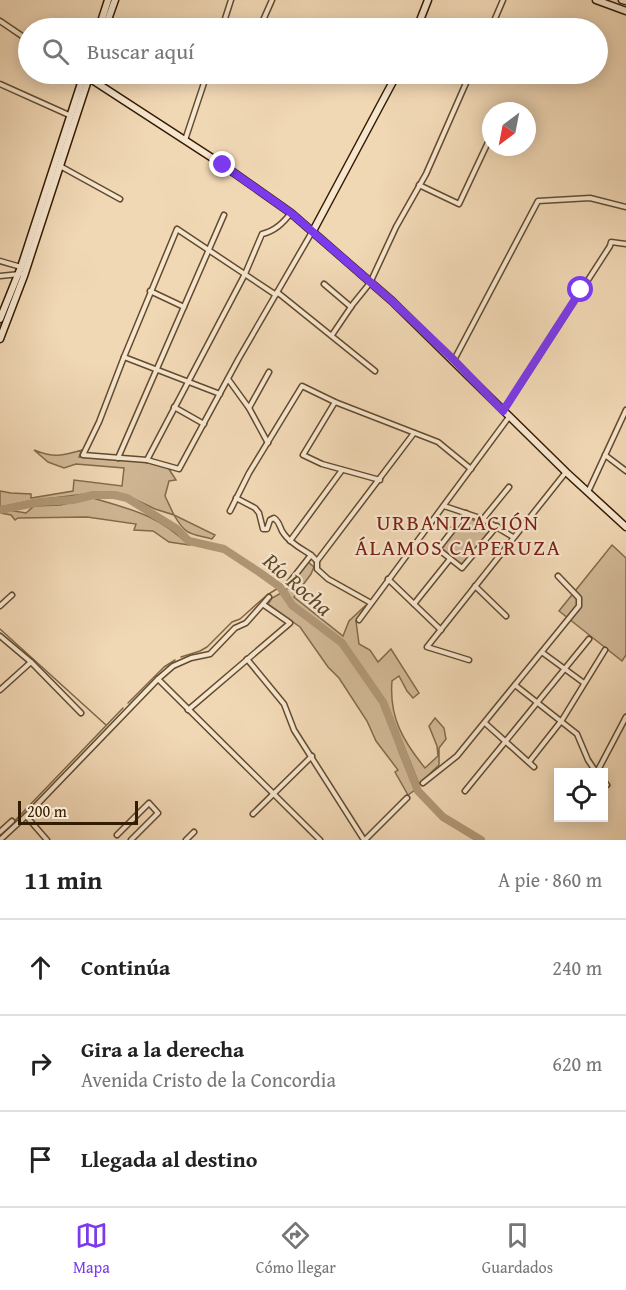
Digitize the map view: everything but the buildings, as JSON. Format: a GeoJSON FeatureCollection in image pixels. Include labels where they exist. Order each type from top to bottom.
{"type":"FeatureCollection","features":[{"type":"Feature","properties":{"kind":"main road"},"geometry":{"type":"LineString","coordinates":[[102,18],[108,0]]}},
{"type":"Feature","properties":{"kind":"main road"},"geometry":{"type":"LineString","coordinates":[[108,18],[114,0]]}},
{"type":"Feature","properties":{"kind":"main road"},"geometry":{"type":"LineString","coordinates":[[421,18],[428,0]]}},
{"type":"Feature","properties":{"kind":"main road"},"geometry":{"type":"LineString","coordinates":[[596,0],[626,11]]}},
{"type":"Feature","properties":{"kind":"main road"},"geometry":{"type":"LineString","coordinates":[[57,164],[69,115],[82,84]]}},
{"type":"Feature","properties":{"kind":"main road"},"geometry":{"type":"LineString","coordinates":[[0,339],[83,84]]}},
{"type":"Feature","properties":{"kind":"main road"},"geometry":{"type":"LineString","coordinates":[[100,84],[291,213],[313,231],[392,301],[509,417],[626,527]]}},
{"type":"Feature","properties":{"kind":"main road"},"geometry":{"type":"LineString","coordinates":[[313,231],[392,84]]}},
{"type":"Feature","properties":{"kind":"main road"},"geometry":{"type":"LineString","coordinates":[[0,320],[21,272]]}},
{"type":"Feature","properties":{"kind":"street"},"geometry":{"type":"LineString","coordinates":[[225,18],[231,0]]}},
{"type":"Feature","properties":{"kind":"street"},"geometry":{"type":"LineString","coordinates":[[264,18],[272,0]]}},
{"type":"Feature","properties":{"kind":"street"},"geometry":{"type":"LineString","coordinates":[[495,18],[503,0]]}},
{"type":"Feature","properties":{"kind":"street"},"geometry":{"type":"LineString","coordinates":[[0,21],[18,33]]}},
{"type":"Feature","properties":{"kind":"street"},"geometry":{"type":"LineString","coordinates":[[0,84],[69,115]]}},
{"type":"Feature","properties":{"kind":"street"},"geometry":{"type":"LineString","coordinates":[[185,140],[204,84]]}},
{"type":"Feature","properties":{"kind":"street"},"geometry":{"type":"LineString","coordinates":[[332,335],[370,283],[452,118],[466,84]]}},
{"type":"Feature","properties":{"kind":"street"},"geometry":{"type":"LineString","coordinates":[[419,185],[459,204],[482,155]]}},
{"type":"Feature","properties":{"kind":"street"},"geometry":{"type":"LineString","coordinates":[[57,164],[120,199]]}},
{"type":"Feature","properties":{"kind":"street"},"geometry":{"type":"LineString","coordinates":[[454,360],[538,201],[590,198],[626,207]]}},
{"type":"Feature","properties":{"kind":"street"},"geometry":{"type":"LineString","coordinates":[[147,460],[245,274],[262,234],[270,232],[291,213]]}},
{"type":"Feature","properties":{"kind":"street"},"geometry":{"type":"LineString","coordinates":[[118,458],[224,215]]}},
{"type":"Feature","properties":{"kind":"street"},"geometry":{"type":"LineString","coordinates":[[313,231],[277,293],[228,379],[179,469],[147,460],[83,455],[99,422],[150,291],[177,229],[277,293],[375,371]]}},
{"type":"Feature","properties":{"kind":"street"},"geometry":{"type":"LineString","coordinates":[[503,411],[611,242],[626,244]]}},
{"type":"Feature","properties":{"kind":"street"},"geometry":{"type":"LineString","coordinates":[[0,261],[21,272]]}},
{"type":"Feature","properties":{"kind":"street"},"geometry":{"type":"LineString","coordinates":[[0,276],[21,272]]}},
{"type":"Feature","properties":{"kind":"street"},"geometry":{"type":"LineString","coordinates":[[324,284],[351,306]]}},
{"type":"Feature","properties":{"kind":"street"},"geometry":{"type":"LineString","coordinates":[[150,291],[184,307]]}},
{"type":"Feature","properties":{"kind":"street"},"geometry":{"type":"LineString","coordinates":[[124,357],[220,394]]}},
{"type":"Feature","properties":{"kind":"street"},"geometry":{"type":"LineString","coordinates":[[249,408],[269,372]]}},
{"type":"Feature","properties":{"kind":"street"},"geometry":{"type":"LineString","coordinates":[[228,379],[249,408],[268,443]]}},
{"type":"Feature","properties":{"kind":"street"},"geometry":{"type":"LineString","coordinates":[[230,511],[302,386],[335,402],[438,442],[471,469]]}},
{"type":"Feature","properties":{"kind":"street"},"geometry":{"type":"LineString","coordinates":[[335,402],[303,455],[342,470],[380,480]]}},
{"type":"Feature","properties":{"kind":"street"},"geometry":{"type":"LineString","coordinates":[[174,407],[204,424]]}},
{"type":"Feature","properties":{"kind":"street"},"geometry":{"type":"LineString","coordinates":[[587,492],[626,410]]}},
{"type":"Feature","properties":{"kind":"street"},"geometry":{"type":"LineString","coordinates":[[359,620],[509,417]]}},
{"type":"Feature","properties":{"kind":"street"},"geometry":{"type":"LineString","coordinates":[[620,423],[626,427]]}},
{"type":"Feature","properties":{"kind":"street"},"geometry":{"type":"LineString","coordinates":[[371,603],[328,579],[317,569],[317,561],[414,433]]}},
{"type":"Feature","properties":{"kind":"street"},"geometry":{"type":"LineString","coordinates":[[605,455],[626,471]]}},
{"type":"Feature","properties":{"kind":"street"},"geometry":{"type":"LineString","coordinates":[[290,541],[342,470]]}},
{"type":"Feature","properties":{"kind":"street"},"geometry":{"type":"LineString","coordinates":[[469,660],[427,646],[566,472]]}},
{"type":"Feature","properties":{"kind":"street"},"geometry":{"type":"LineString","coordinates":[[483,519],[508,487]]}},
{"type":"Feature","properties":{"kind":"street"},"geometry":{"type":"LineString","coordinates":[[236,498],[260,513],[263,529],[267,529],[270,520],[274,518],[279,521],[283,534],[317,561]]}},
{"type":"Feature","properties":{"kind":"street"},"geometry":{"type":"LineString","coordinates":[[444,507],[483,519],[513,537]]}},
{"type":"Feature","properties":{"kind":"street"},"geometry":{"type":"LineString","coordinates":[[466,513],[438,549],[462,568],[497,526]]}},
{"type":"Feature","properties":{"kind":"street"},"geometry":{"type":"LineString","coordinates":[[289,583],[311,555]]}},
{"type":"Feature","properties":{"kind":"street"},"geometry":{"type":"LineString","coordinates":[[414,604],[450,559]]}},
{"type":"Feature","properties":{"kind":"street"},"geometry":{"type":"LineString","coordinates":[[423,783],[457,756],[579,606],[579,598],[558,576]]}},
{"type":"Feature","properties":{"kind":"street"},"geometry":{"type":"LineString","coordinates":[[388,579],[441,630]]}},
{"type":"Feature","properties":{"kind":"street"},"geometry":{"type":"LineString","coordinates":[[475,586],[506,616]]}},
{"type":"Feature","properties":{"kind":"street"},"geometry":{"type":"LineString","coordinates":[[0,606],[12,595]]}},
{"type":"Feature","properties":{"kind":"street"},"geometry":{"type":"LineString","coordinates":[[0,840],[158,679],[173,666],[191,658],[210,654],[235,628],[246,623],[269,597]]}},
{"type":"Feature","properties":{"kind":"street"},"geometry":{"type":"LineString","coordinates":[[188,710],[290,623],[264,605]]}},
{"type":"Feature","properties":{"kind":"street"},"geometry":{"type":"LineString","coordinates":[[0,636],[81,713]]}},
{"type":"Feature","properties":{"kind":"street"},"geometry":{"type":"LineString","coordinates":[[465,791],[589,639]]}},
{"type":"Feature","properties":{"kind":"street"},"geometry":{"type":"LineString","coordinates":[[529,762],[561,720],[605,650]]}},
{"type":"Feature","properties":{"kind":"street"},"geometry":{"type":"LineString","coordinates":[[543,653],[584,683]]}},
{"type":"Feature","properties":{"kind":"street"},"geometry":{"type":"LineString","coordinates":[[247,659],[284,704],[294,730],[364,840],[407,798]]}},
{"type":"Feature","properties":{"kind":"street"},"geometry":{"type":"LineString","coordinates":[[0,690],[31,663]]}},
{"type":"Feature","properties":{"kind":"street"},"geometry":{"type":"LineString","coordinates":[[158,679],[320,840]]}},
{"type":"Feature","properties":{"kind":"street"},"geometry":{"type":"LineString","coordinates":[[515,686],[577,734],[593,768]]}},
{"type":"Feature","properties":{"kind":"street"},"geometry":{"type":"LineString","coordinates":[[598,768],[626,717]]}},
{"type":"Feature","properties":{"kind":"street"},"geometry":{"type":"LineString","coordinates":[[485,723],[534,767]]}},
{"type":"Feature","properties":{"kind":"street"},"geometry":{"type":"LineString","coordinates":[[253,814],[312,756]]}},
{"type":"Feature","properties":{"kind":"street"},"geometry":{"type":"LineString","coordinates":[[117,835],[149,803],[158,813],[131,840]]}},
{"type":"Feature","properties":{"kind":"street"},"geometry":{"type":"LineString","coordinates":[[26,816],[47,840]]}},
{"type":"Feature","properties":{"kind":"street"},"geometry":{"type":"LineString","coordinates":[[0,832],[12,821]]}},
{"type":"Feature","properties":{"kind":"street"},"geometry":{"type":"LineString","coordinates":[[186,840],[194,832]]}},
{"type":"Feature","properties":{"kind":"shaded area"},"geometry":{"type":"Polygon","coordinates":[[[34,450],[58,455],[82,450],[79,457],[139,461],[167,466],[176,480],[169,481],[165,496],[174,515],[115,492],[29,501],[0,507],[0,491],[31,494],[31,498],[73,491],[74,480],[122,486],[124,468],[76,464],[64,468],[48,462],[34,450]]]}},
{"type":"Feature","properties":{"kind":"shaded area"},"geometry":{"type":"Polygon","coordinates":[[[93,498],[133,510],[156,520],[189,545],[169,542],[153,531],[134,530],[136,524],[87,517],[18,518],[15,520],[11,515],[0,513],[8,510],[26,513],[34,506],[60,505],[93,498]]]}},
{"type":"Feature","properties":{"kind":"shaded area"},"geometry":{"type":"Polygon","coordinates":[[[174,515],[215,535],[212,539],[189,533],[174,515]]]}},
{"type":"Feature","properties":{"kind":"shaded area"},"geometry":{"type":"Polygon","coordinates":[[[466,517],[491,529],[463,564],[442,550],[442,546],[466,517]]]}},
{"type":"Feature","properties":{"kind":"shaded area"},"geometry":{"type":"Polygon","coordinates":[[[612,545],[626,558],[626,655],[622,661],[559,611],[612,545]]]}},
{"type":"Feature","properties":{"kind":"shaded area"},"geometry":{"type":"Polygon","coordinates":[[[308,562],[314,567],[294,597],[343,636],[349,621],[366,605],[356,621],[359,644],[370,650],[378,662],[391,649],[419,693],[413,698],[399,676],[392,681],[393,706],[399,728],[425,768],[438,756],[437,746],[429,726],[435,718],[444,728],[446,739],[439,748],[439,765],[419,784],[386,702],[343,641],[300,610],[286,590],[308,562]]]}},
{"type":"Feature","properties":{"kind":"shaded area"},"geometry":{"type":"Polygon","coordinates":[[[281,593],[291,608],[341,645],[381,703],[394,730],[398,749],[415,790],[408,795],[395,772],[398,770],[376,741],[367,721],[339,678],[328,667],[300,627],[268,604],[272,598],[281,593]]]}},
{"type":"Feature","properties":{"kind":"waterway"},"geometry":{"type":"LineString","coordinates":[[15,289],[20,279]]}},
{"type":"Feature","properties":{"kind":"waterway"},"geometry":{"type":"LineString","coordinates":[[0,328],[2,321]]}},
{"type":"Feature","properties":{"kind":"waterway","name":"Río Rocha"},"geometry":{"type":"LineString","coordinates":[[0,510],[93,495],[114,495],[127,498],[177,529],[189,541],[224,549],[259,572],[280,587],[292,605],[342,643],[383,702],[418,791],[443,817],[481,840]]}},
{"type":"Feature","properties":{"kind":"waterway"},"geometry":{"type":"LineString","coordinates":[[181,657],[207,647],[232,622],[240,619],[267,595],[280,587]]}},
{"type":"Feature","properties":{"kind":"waterway"},"geometry":{"type":"LineString","coordinates":[[0,629],[106,725]]}},
{"type":"Feature","properties":{"kind":"waterway"},"geometry":{"type":"LineString","coordinates":[[128,703],[164,667],[175,660]]}},
{"type":"Feature","properties":{"kind":"waterway"},"geometry":{"type":"LineString","coordinates":[[0,836],[123,708]]}},
{"type":"Feature","properties":{"kind":"district","name":"URBANIZACIÓN ÁLAMOS CAPERUZA"},"geometry":{"type":"Point","coordinates":[458,534]}},
{"type":"Feature","properties":{"kind":"route"},"geometry":{"type":"LineString","coordinates":[[223,165],[313,231],[392,301],[503,411],[581,290]]}}]}
